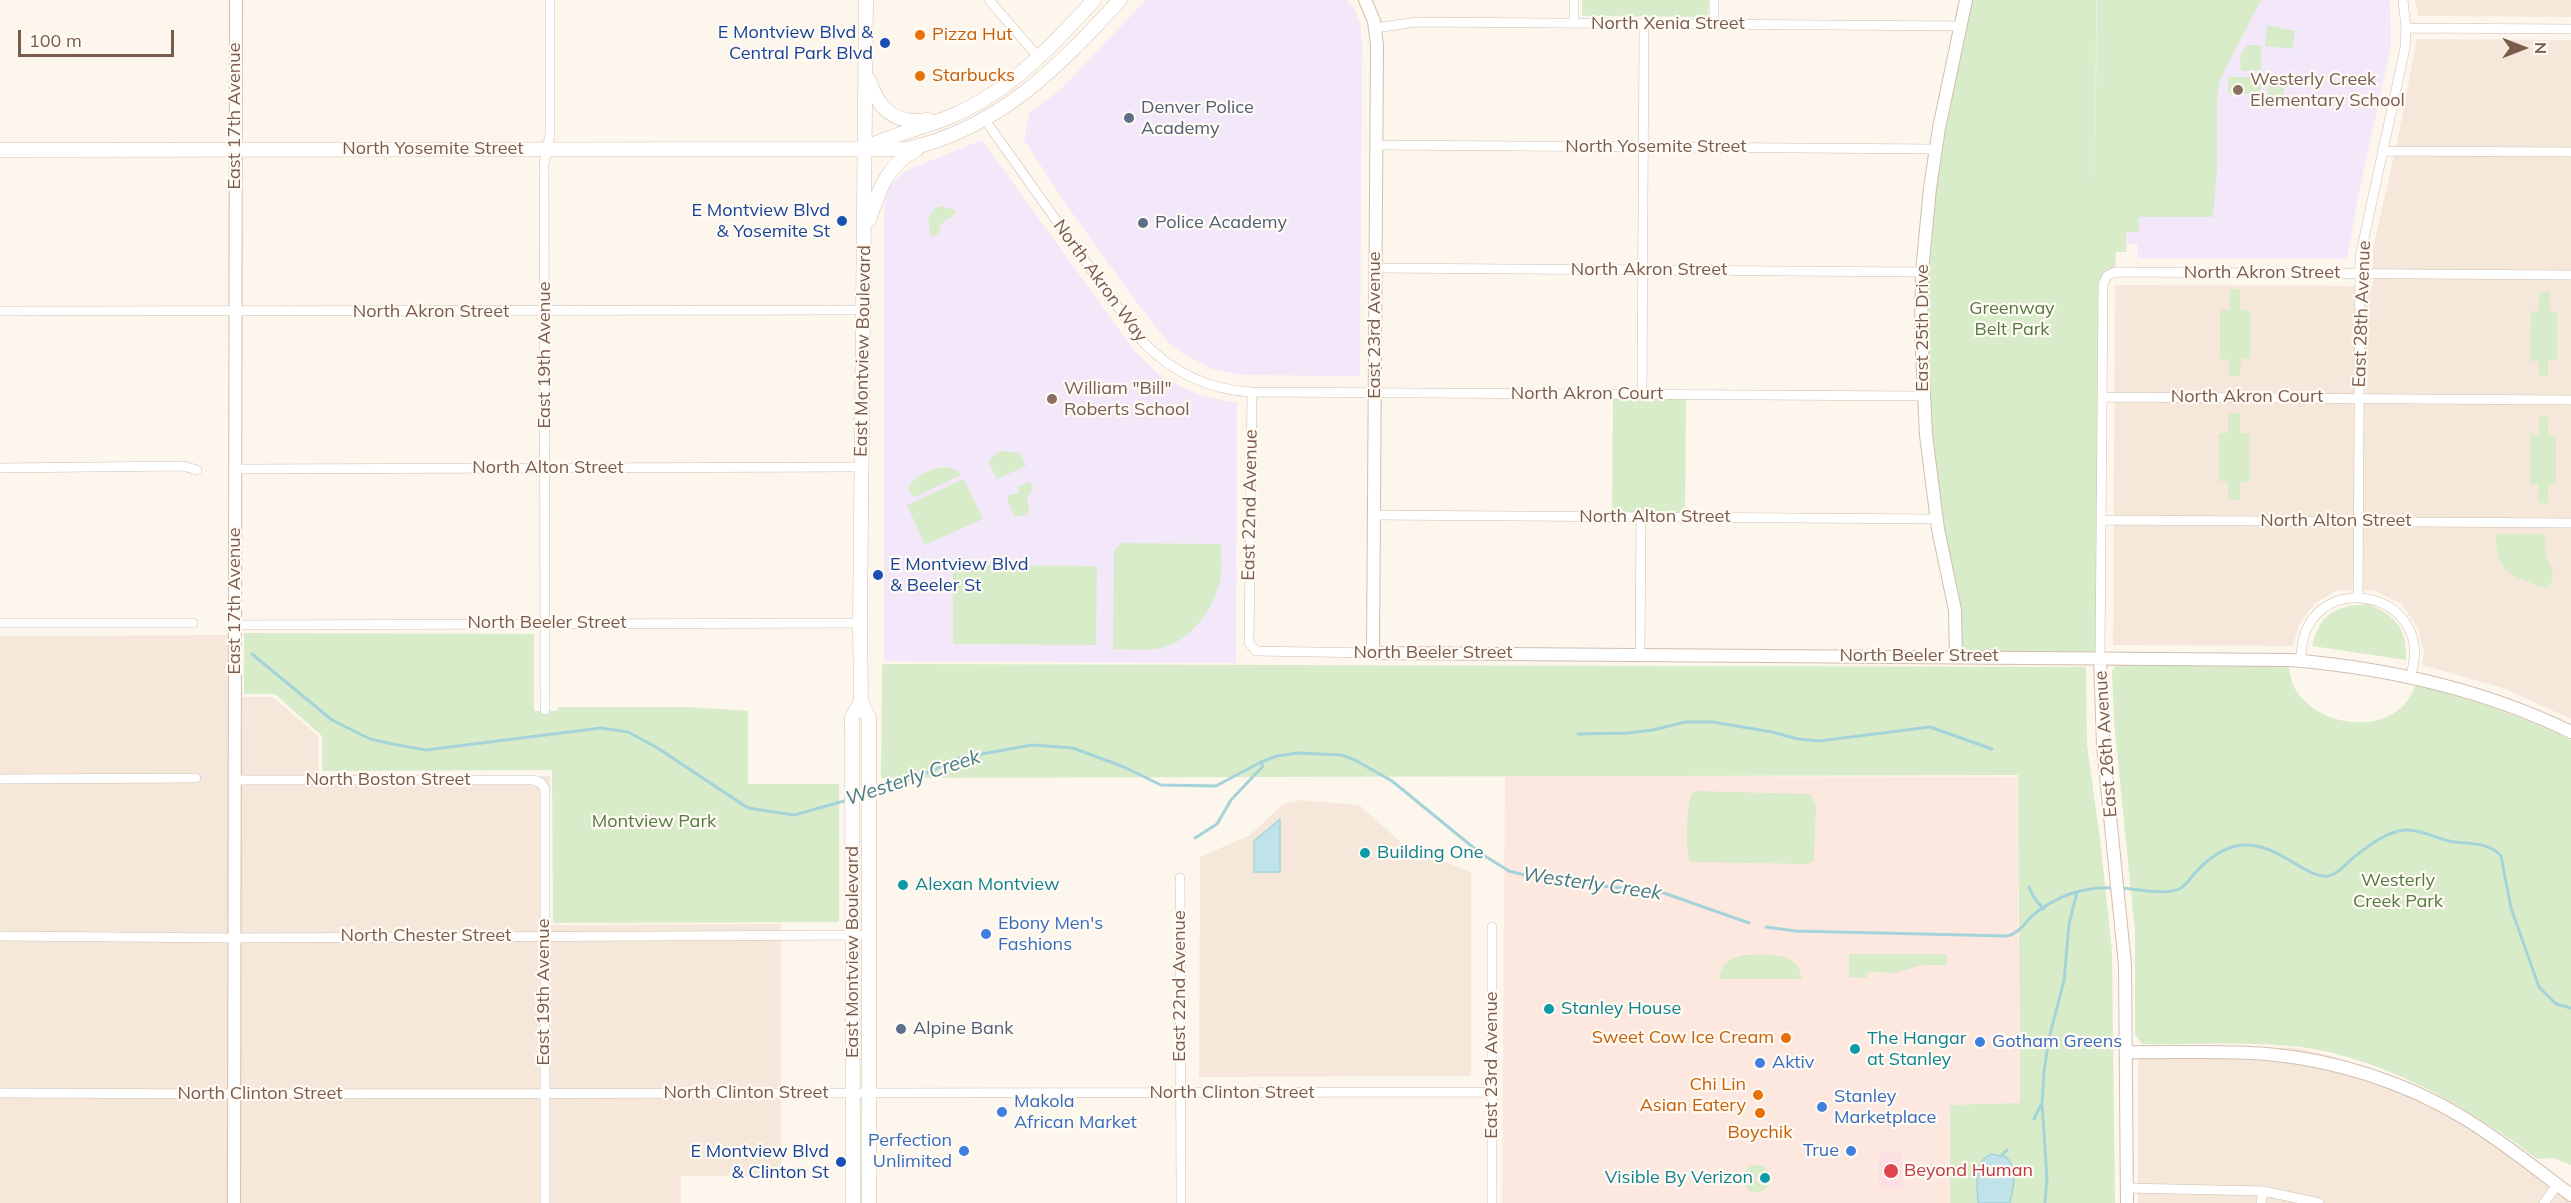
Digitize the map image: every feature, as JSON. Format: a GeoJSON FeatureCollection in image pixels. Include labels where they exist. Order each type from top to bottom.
{"type":"FeatureCollection","features":[{"type":"Feature","properties":{"kind":"main road","name":"East Montview Boulevard"},"geometry":{"type":"LineString","coordinates":[[866,0],[860,623],[861,702],[869,718],[869,1203]]}},
{"type":"Feature","properties":{"kind":"main road"},"geometry":{"type":"LineString","coordinates":[[865,148],[883,139],[953,115],[1003,87],[1039,58],[1094,0]]}},
{"type":"Feature","properties":{"kind":"main road"},"geometry":{"type":"LineString","coordinates":[[865,233],[878,193],[893,166],[905,155],[985,120],[1041,80],[1074,50],[1120,0]]}},
{"type":"Feature","properties":{"kind":"main road"},"geometry":{"type":"LineString","coordinates":[[866,68],[876,98],[891,114],[902,119],[918,121],[953,115]]}},
{"type":"Feature","properties":{"kind":"main road","name":"North Yosemite Street"},"geometry":{"type":"LineString","coordinates":[[0,150],[865,148],[891,150],[927,144]]}},
{"type":"Feature","properties":{"kind":"main road","name":"East Montview Boulevard"},"geometry":{"type":"LineString","coordinates":[[853,1203],[852,717],[861,702]]}},
{"type":"Feature","properties":{"kind":"street","name":"East 17th Avenue"},"geometry":{"type":"LineString","coordinates":[[234,1203],[236,0]]}},
{"type":"Feature","properties":{"kind":"street","name":"East 19th Avenue"},"geometry":{"type":"LineString","coordinates":[[545,710],[544,164],[550,134],[550,0]]}},
{"type":"Feature","properties":{"kind":"street"},"geometry":{"type":"LineString","coordinates":[[989,0],[1039,58]]}},
{"type":"Feature","properties":{"kind":"street","name":"East 23rd Avenue"},"geometry":{"type":"LineString","coordinates":[[1365,0],[1376,28],[1372,652]]}},
{"type":"Feature","properties":{"kind":"street"},"geometry":{"type":"LineString","coordinates":[[1574,0],[1574,23]]}},
{"type":"Feature","properties":{"kind":"street"},"geometry":{"type":"LineString","coordinates":[[1714,0],[1714,24]]}},
{"type":"Feature","properties":{"kind":"street","name":"East 25th Drive"},"geometry":{"type":"LineString","coordinates":[[1956,657],[1955,610],[1936,519],[1923,396],[1922,272],[1936,149],[1966,0]]}},
{"type":"Feature","properties":{"kind":"street","name":"East 28th Avenue"},"geometry":{"type":"LineString","coordinates":[[2358,597],[2359,274],[2362,245],[2405,48],[2406,28],[2403,0]]}},
{"type":"Feature","properties":{"kind":"street","name":"North Xenia Street"},"geometry":{"type":"LineString","coordinates":[[1376,28],[1416,22],[1962,26]]}},
{"type":"Feature","properties":{"kind":"street"},"geometry":{"type":"LineString","coordinates":[[1641,394],[1644,24]]}},
{"type":"Feature","properties":{"kind":"street"},"geometry":{"type":"LineString","coordinates":[[2406,28],[2571,29]]}},
{"type":"Feature","properties":{"kind":"street","name":"North Akron Way"},"geometry":{"type":"LineString","coordinates":[[985,120],[1142,340],[1154,353],[1178,371],[1205,384],[1252,392]]}},
{"type":"Feature","properties":{"kind":"street","name":"North Yosemite Street"},"geometry":{"type":"LineString","coordinates":[[1376,145],[1936,149]]}},
{"type":"Feature","properties":{"kind":"street"},"geometry":{"type":"LineString","coordinates":[[2382,151],[2571,152]]}},
{"type":"Feature","properties":{"kind":"street","name":"North Akron Street"},"geometry":{"type":"LineString","coordinates":[[1375,268],[1922,272]]}},
{"type":"Feature","properties":{"kind":"street","name":"North Akron Street"},"geometry":{"type":"LineString","coordinates":[[2103,284],[2107,276],[2115,272],[2571,275]]}},
{"type":"Feature","properties":{"kind":"street","name":"East 26th Avenue"},"geometry":{"type":"LineString","coordinates":[[2103,284],[2100,657],[2103,734],[2125,965],[2127,1203]]}},
{"type":"Feature","properties":{"kind":"street","name":"North Akron Street"},"geometry":{"type":"LineString","coordinates":[[0,311],[863,310]]}},
{"type":"Feature","properties":{"kind":"street","name":"North Akron Court"},"geometry":{"type":"LineString","coordinates":[[1252,392],[1923,396]]}},
{"type":"Feature","properties":{"kind":"street","name":"East 22nd Avenue"},"geometry":{"type":"LineString","coordinates":[[1252,392],[1249,643],[1256,651]]}},
{"type":"Feature","properties":{"kind":"street","name":"North Akron Court"},"geometry":{"type":"LineString","coordinates":[[2102,396],[2571,399]]}},
{"type":"Feature","properties":{"kind":"street"},"geometry":{"type":"LineString","coordinates":[[0,468],[183,466],[197,470]]}},
{"type":"Feature","properties":{"kind":"street","name":"North Alton Street"},"geometry":{"type":"LineString","coordinates":[[235,469],[861,467]]}},
{"type":"Feature","properties":{"kind":"street","name":"North Alton Street"},"geometry":{"type":"LineString","coordinates":[[1373,515],[1936,519]]}},
{"type":"Feature","properties":{"kind":"street"},"geometry":{"type":"LineString","coordinates":[[1640,654],[1641,517]]}},
{"type":"Feature","properties":{"kind":"street","name":"North Alton Street"},"geometry":{"type":"LineString","coordinates":[[2101,520],[2571,523]]}},
{"type":"Feature","properties":{"kind":"street"},"geometry":{"type":"LineString","coordinates":[[2301,660],[2301,644],[2307,627],[2318,613],[2326,606],[2345,597],[2371,598],[2392,608],[2408,627],[2415,649],[2410,677]]}},
{"type":"Feature","properties":{"kind":"street"},"geometry":{"type":"LineString","coordinates":[[0,623],[193,622]]}},
{"type":"Feature","properties":{"kind":"street","name":"North Beeler Street"},"geometry":{"type":"LineString","coordinates":[[235,625],[544,622],[860,623]]}},
{"type":"Feature","properties":{"kind":"street","name":"North Beeler Street"},"geometry":{"type":"LineString","coordinates":[[1256,651],[2301,660],[2345,665],[2410,677],[2484,697],[2571,732]]}},
{"type":"Feature","properties":{"kind":"street"},"geometry":{"type":"LineString","coordinates":[[0,779],[196,778]]}},
{"type":"Feature","properties":{"kind":"street","name":"North Boston Street"},"geometry":{"type":"LineString","coordinates":[[235,780],[534,780],[541,783]]}},
{"type":"Feature","properties":{"kind":"street","name":"East 19th Avenue"},"geometry":{"type":"LineString","coordinates":[[541,783],[545,789],[545,1203]]}},
{"type":"Feature","properties":{"kind":"street","name":"East 22nd Avenue"},"geometry":{"type":"LineString","coordinates":[[1180,878],[1180,1203]]}},
{"type":"Feature","properties":{"kind":"street","name":"East 23rd Avenue"},"geometry":{"type":"LineString","coordinates":[[1492,927],[1492,1203]]}},
{"type":"Feature","properties":{"kind":"street","name":"North Chester Street"},"geometry":{"type":"LineString","coordinates":[[0,936],[235,938],[869,935]]}},
{"type":"Feature","properties":{"kind":"street"},"geometry":{"type":"LineString","coordinates":[[2126,1052],[2267,1054],[2316,1061],[2356,1071],[2411,1091],[2463,1117],[2571,1195]]}},
{"type":"Feature","properties":{"kind":"street","name":"North Clinton Street"},"geometry":{"type":"LineString","coordinates":[[0,1093],[1492,1092]]}},
{"type":"Feature","properties":{"kind":"street"},"geometry":{"type":"LineString","coordinates":[[2544,1203],[2557,1185]]}},
{"type":"Feature","properties":{"kind":"street"},"geometry":{"type":"LineString","coordinates":[[2127,1188],[2263,1191],[2319,1203]]}},
{"type":"Feature","properties":{"kind":"street"},"geometry":{"type":"LineString","coordinates":[[2261,1203],[2263,1191]]}},
{"type":"Feature","properties":{"kind":"shaded area","name":"Denver Police Academy"},"geometry":{"type":"Polygon","coordinates":[[[1146,0],[1346,0],[1355,10],[1360,24],[1362,43],[1360,376],[1242,375],[1212,369],[1182,353],[1168,342],[1140,307],[1065,203],[1024,140],[1029,113],[1059,91],[1146,0]]]}},
{"type":"Feature","properties":{"kind":"shaded area","name":"Westerly Creek Elementary School"},"geometry":{"type":"Polygon","coordinates":[[[2096,0],[2390,0],[2391,46],[2359,192],[2347,259],[2138,258],[2137,244],[2127,244],[2127,252],[2094,252],[2096,0]]]}},
{"type":"Feature","properties":{"kind":"shaded area"},"geometry":{"type":"Polygon","coordinates":[[[2415,0],[2571,0],[2571,17],[2418,16],[2415,0]]]}},
{"type":"Feature","properties":{"kind":"shaded area"},"geometry":{"type":"Polygon","coordinates":[[[2417,39],[2571,40],[2571,719],[2503,688],[2422,665],[2424,652],[2418,629],[2402,604],[2373,590],[2337,590],[2314,604],[2299,625],[2293,646],[2113,645],[2115,285],[2373,286],[2373,249],[2417,39]]]}},
{"type":"Feature","properties":{"kind":"shaded area","name":"William \"Bill\" Roberts School"},"geometry":{"type":"Polygon","coordinates":[[[982,140],[1136,353],[1163,378],[1202,396],[1237,403],[1236,663],[884,661],[884,202],[890,186],[905,171],[982,140]]]}},
{"type":"Feature","properties":{"kind":"shaded area"},"geometry":{"type":"Polygon","coordinates":[[[234,635],[234,697],[273,697],[318,736],[319,774],[550,776],[550,925],[781,924],[781,1176],[681,1176],[681,1203],[0,1203],[0,636],[234,635]]]}},
{"type":"Feature","properties":{"kind":"shaded area","name":"Stanley Marketplace"},"geometry":{"type":"Polygon","coordinates":[[[1505,776],[2017,777],[2020,1104],[1950,1203],[1502,1203],[1505,776]]]}},
{"type":"Feature","properties":{"kind":"shaded area"},"geometry":{"type":"Polygon","coordinates":[[[1302,800],[1359,805],[1404,845],[1471,872],[1471,1076],[1199,1077],[1200,857],[1250,835],[1283,804],[1302,800]]]}},
{"type":"Feature","properties":{"kind":"shaded area"},"geometry":{"type":"Polygon","coordinates":[[[2138,1046],[2299,1048],[2338,1058],[2377,1072],[2458,1108],[2493,1129],[2571,1186],[2571,1203],[2138,1203],[2138,1046]]]}},
{"type":"Feature","properties":{"kind":"shaded area","name":"Beyond Human"},"geometry":{"type":"Polygon","coordinates":[[[1879,1153],[1902,1153],[1902,1188],[1879,1188],[1879,1153]]]}},
{"type":"Feature","properties":{"kind":"green space"},"geometry":{"type":"Polygon","coordinates":[[[1582,0],[1709,0],[1708,17],[1582,16],[1582,0]]]}},
{"type":"Feature","properties":{"kind":"green space","name":"Greenway Belt Park"},"geometry":{"type":"Polygon","coordinates":[[[1966,0],[2096,0],[2095,233],[2097,0],[2261,0],[2220,80],[2217,98],[2217,169],[2213,217],[2139,217],[2139,232],[2126,232],[2126,252],[2116,252],[2115,272],[2107,276],[2100,657],[1956,657],[1926,435],[1926,228],[1966,0]]]}},
{"type":"Feature","properties":{"kind":"green space"},"geometry":{"type":"Polygon","coordinates":[[[2267,25],[2295,31],[2292,49],[2265,46],[2267,25]]]}},
{"type":"Feature","properties":{"kind":"green space"},"geometry":{"type":"Polygon","coordinates":[[[2247,45],[2261,45],[2261,70],[2241,71],[2240,55],[2247,45]]]}},
{"type":"Feature","properties":{"kind":"green space"},"geometry":{"type":"Polygon","coordinates":[[[2269,74],[2286,78],[2282,101],[2268,98],[2269,74]]]}},
{"type":"Feature","properties":{"kind":"green space"},"geometry":{"type":"Polygon","coordinates":[[[2228,77],[2261,77],[2261,94],[2228,94],[2228,77]]]}},
{"type":"Feature","properties":{"kind":"green space"},"geometry":{"type":"Polygon","coordinates":[[[941,206],[955,210],[956,214],[944,221],[939,228],[941,230],[935,236],[931,236],[928,219],[934,209],[941,206]]]}},
{"type":"Feature","properties":{"kind":"green space"},"geometry":{"type":"Polygon","coordinates":[[[2230,289],[2240,289],[2240,310],[2250,310],[2250,359],[2241,359],[2240,376],[2229,376],[2229,359],[2220,359],[2220,310],[2229,310],[2230,289]]]}},
{"type":"Feature","properties":{"kind":"green space"},"geometry":{"type":"Polygon","coordinates":[[[2539,292],[2550,292],[2550,311],[2557,312],[2557,360],[2548,360],[2548,376],[2539,376],[2539,361],[2530,361],[2531,311],[2539,311],[2539,292]]]}},
{"type":"Feature","properties":{"kind":"green space"},"geometry":{"type":"Polygon","coordinates":[[[1613,394],[1686,394],[1685,517],[1612,517],[1613,394]]]}},
{"type":"Feature","properties":{"kind":"green space"},"geometry":{"type":"Polygon","coordinates":[[[2228,413],[2240,413],[2240,433],[2249,433],[2250,482],[2240,482],[2240,500],[2228,500],[2228,482],[2219,481],[2219,434],[2228,433],[2228,413]]]}},
{"type":"Feature","properties":{"kind":"green space"},"geometry":{"type":"Polygon","coordinates":[[[2539,417],[2548,417],[2548,435],[2556,435],[2556,484],[2548,484],[2548,503],[2538,503],[2538,484],[2530,484],[2530,435],[2539,435],[2539,417]]]}},
{"type":"Feature","properties":{"kind":"green space"},"geometry":{"type":"Polygon","coordinates":[[[1000,451],[1020,453],[1026,466],[997,479],[988,461],[1000,451]]]}},
{"type":"Feature","properties":{"kind":"green space"},"geometry":{"type":"Polygon","coordinates":[[[947,467],[958,471],[961,475],[917,496],[912,496],[908,488],[915,479],[930,470],[947,467]]]}},
{"type":"Feature","properties":{"kind":"green space"},"geometry":{"type":"Polygon","coordinates":[[[964,479],[983,519],[925,545],[907,505],[964,479]]]}},
{"type":"Feature","properties":{"kind":"green space"},"geometry":{"type":"Polygon","coordinates":[[[1030,481],[1033,488],[1027,499],[1029,511],[1026,515],[1014,516],[1007,499],[1009,495],[1019,493],[1017,487],[1030,481]]]}},
{"type":"Feature","properties":{"kind":"green space"},"geometry":{"type":"Polygon","coordinates":[[[2496,534],[2545,534],[2545,552],[2553,574],[2548,587],[2539,587],[2511,574],[2506,569],[2497,551],[2496,534]]]}},
{"type":"Feature","properties":{"kind":"green space"},"geometry":{"type":"Polygon","coordinates":[[[1121,543],[1221,544],[1220,582],[1211,605],[1197,625],[1178,641],[1155,649],[1113,649],[1114,551],[1121,543]]]}},
{"type":"Feature","properties":{"kind":"green space"},"geometry":{"type":"Polygon","coordinates":[[[953,565],[1097,566],[1096,645],[953,644],[953,565]]]}},
{"type":"Feature","properties":{"kind":"green space"},"geometry":{"type":"Polygon","coordinates":[[[2368,604],[2386,613],[2398,624],[2404,639],[2406,660],[2312,646],[2320,626],[2331,613],[2338,609],[2368,604]]]}},
{"type":"Feature","properties":{"kind":"green space","name":"Montview Park"},"geometry":{"type":"Polygon","coordinates":[[[244,633],[534,634],[534,711],[557,711],[558,707],[688,707],[748,711],[748,784],[839,784],[839,922],[553,923],[552,770],[322,771],[322,736],[275,694],[244,694],[244,633]]]}},
{"type":"Feature","properties":{"kind":"green space","name":"Westerly Creek Park"},"geometry":{"type":"Polygon","coordinates":[[[2119,662],[2288,665],[2294,687],[2303,699],[2314,709],[2343,721],[2374,721],[2388,716],[2401,708],[2416,685],[2495,708],[2571,740],[2571,1165],[2553,1158],[2537,1159],[2456,1104],[2426,1088],[2364,1062],[2301,1047],[2262,1044],[2142,1044],[2135,1034],[2135,932],[2114,721],[2112,671],[2119,662]]]}},
{"type":"Feature","properties":{"kind":"green space"},"geometry":{"type":"Polygon","coordinates":[[[882,664],[2086,667],[2087,745],[2112,951],[2115,1203],[1950,1203],[1950,1105],[2020,1103],[2018,775],[881,778],[882,664]]]}},
{"type":"Feature","properties":{"kind":"green space"},"geometry":{"type":"Polygon","coordinates":[[[1693,792],[1810,794],[1816,805],[1814,861],[1808,864],[1690,862],[1687,848],[1688,816],[1691,797],[1693,792]]]}},
{"type":"Feature","properties":{"kind":"green space"},"geometry":{"type":"Polygon","coordinates":[[[1849,954],[1947,954],[1947,965],[1922,965],[1895,973],[1868,972],[1867,978],[1849,977],[1849,954]]]}},
{"type":"Feature","properties":{"kind":"green space"},"geometry":{"type":"Polygon","coordinates":[[[1744,955],[1771,955],[1787,958],[1799,969],[1802,979],[1719,979],[1727,962],[1744,955]]]}},
{"type":"Feature","properties":{"kind":"green space"},"geometry":{"type":"Polygon","coordinates":[[[1751,1165],[1763,1166],[1770,1176],[1764,1172],[1758,1174],[1756,1180],[1760,1184],[1765,1185],[1770,1179],[1767,1188],[1758,1193],[1749,1191],[1742,1183],[1742,1174],[1751,1165]]]}},
{"type":"Feature","properties":{"kind":"water"},"geometry":{"type":"Polygon","coordinates":[[[1280,819],[1280,872],[1254,872],[1254,841],[1280,819]]]}},
{"type":"Feature","properties":{"kind":"water"},"geometry":{"type":"Polygon","coordinates":[[[1991,1154],[2006,1157],[2013,1167],[2014,1178],[2010,1203],[1978,1203],[1977,1176],[1981,1163],[1991,1154]]]}},
{"type":"Feature","properties":{"kind":"waterway","name":"Westerly Creek"},"geometry":{"type":"LineString","coordinates":[[252,654],[332,720],[370,739],[426,750],[601,728],[628,732],[656,747],[748,808],[794,815],[848,800]]}},
{"type":"Feature","properties":{"kind":"waterway"},"geometry":{"type":"LineString","coordinates":[[1578,734],[1628,733],[1685,722],[1713,722],[1819,741],[1930,727],[1992,749]]}},
{"type":"Feature","properties":{"kind":"waterway","name":"Westerly Creek"},"geometry":{"type":"LineString","coordinates":[[874,792],[934,770],[959,758],[1032,745],[1073,748],[1124,767],[1161,785],[1216,786],[1277,756],[1298,753],[1341,755],[1353,759],[1392,781],[1480,853],[1509,871],[1544,880],[1661,892],[1749,923]]}},
{"type":"Feature","properties":{"kind":"waterway"},"geometry":{"type":"LineString","coordinates":[[1195,838],[1217,824],[1231,800],[1263,766],[1261,762]]}},
{"type":"Feature","properties":{"kind":"waterway","name":"Westerly Creek"},"geometry":{"type":"LineString","coordinates":[[2122,888],[2160,892],[2181,888],[2210,859],[2229,848],[2244,845],[2268,849],[2311,872],[2328,876],[2339,871],[2372,844],[2399,831],[2418,831],[2448,841],[2485,846],[2501,856],[2511,908],[2539,987],[2556,1004],[2571,1008]]}},
{"type":"Feature","properties":{"kind":"waterway"},"geometry":{"type":"LineString","coordinates":[[2029,887],[2043,909]]}},
{"type":"Feature","properties":{"kind":"waterway","name":"Westerly Creek"},"geometry":{"type":"LineString","coordinates":[[1766,927],[1795,931],[2007,936],[2018,931],[2032,916],[2060,898],[2082,891],[2115,888]]}},
{"type":"Feature","properties":{"kind":"waterway"},"geometry":{"type":"LineString","coordinates":[[2045,1203],[2047,1178],[2042,1104],[2044,1072],[2049,1038],[2064,981],[2069,924],[2077,892]]}},
{"type":"Feature","properties":{"kind":"waterway"},"geometry":{"type":"LineString","coordinates":[[2034,1119],[2041,1105]]}},
{"type":"Feature","properties":{"kind":"waterway"},"geometry":{"type":"LineString","coordinates":[[2002,1155],[2007,1150]]}},
{"type":"Feature","properties":{"kind":"place","name":"Pizza Hut"},"geometry":{"type":"Point","coordinates":[920,35]}},
{"type":"Feature","properties":{"kind":"place","name":"E Montview Blvd & Central Park Blvd"},"geometry":{"type":"Point","coordinates":[885,43]}},
{"type":"Feature","properties":{"kind":"place","name":"Starbucks"},"geometry":{"type":"Point","coordinates":[920,76]}},
{"type":"Feature","properties":{"kind":"place","name":"Westerly Creek Elementary School"},"geometry":{"type":"Point","coordinates":[2238,90]}},
{"type":"Feature","properties":{"kind":"place","name":"Denver Police Academy"},"geometry":{"type":"Point","coordinates":[1129,118]}},
{"type":"Feature","properties":{"kind":"place","name":"E Montview Blvd & Yosemite St"},"geometry":{"type":"Point","coordinates":[842,221]}},
{"type":"Feature","properties":{"kind":"place","name":"Police Academy"},"geometry":{"type":"Point","coordinates":[1143,223]}},
{"type":"Feature","properties":{"kind":"place","name":"William \"Bill\" Roberts School"},"geometry":{"type":"Point","coordinates":[1052,399]}},
{"type":"Feature","properties":{"kind":"place","name":"E Montview Blvd & Beeler St"},"geometry":{"type":"Point","coordinates":[878,575]}},
{"type":"Feature","properties":{"kind":"place","name":"Building One"},"geometry":{"type":"Point","coordinates":[1365,853]}},
{"type":"Feature","properties":{"kind":"place","name":"Alexan Montview"},"geometry":{"type":"Point","coordinates":[903,885]}},
{"type":"Feature","properties":{"kind":"place","name":"Ebony Men's Fashions"},"geometry":{"type":"Point","coordinates":[986,934]}},
{"type":"Feature","properties":{"kind":"place","name":"Stanley House"},"geometry":{"type":"Point","coordinates":[1549,1009]}},
{"type":"Feature","properties":{"kind":"place","name":"Alpine Bank"},"geometry":{"type":"Point","coordinates":[901,1029]}},
{"type":"Feature","properties":{"kind":"place","name":"Sweet Cow Ice Cream"},"geometry":{"type":"Point","coordinates":[1786,1038]}},
{"type":"Feature","properties":{"kind":"place","name":"Gotham Greens"},"geometry":{"type":"Point","coordinates":[1980,1042]}},
{"type":"Feature","properties":{"kind":"place","name":"The Hangar at Stanley"},"geometry":{"type":"Point","coordinates":[1855,1049]}},
{"type":"Feature","properties":{"kind":"place","name":"Aktiv"},"geometry":{"type":"Point","coordinates":[1760,1063]}},
{"type":"Feature","properties":{"kind":"place","name":"Chi Lin Asian Eatery"},"geometry":{"type":"Point","coordinates":[1758,1095]}},
{"type":"Feature","properties":{"kind":"place","name":"Stanley Marketplace"},"geometry":{"type":"Point","coordinates":[1822,1107]}},
{"type":"Feature","properties":{"kind":"place","name":"Makola African Market"},"geometry":{"type":"Point","coordinates":[1002,1112]}},
{"type":"Feature","properties":{"kind":"place","name":"Boychik"},"geometry":{"type":"Point","coordinates":[1760,1113]}},
{"type":"Feature","properties":{"kind":"place","name":"Perfection Unlimited"},"geometry":{"type":"Point","coordinates":[964,1151]}},
{"type":"Feature","properties":{"kind":"place","name":"True"},"geometry":{"type":"Point","coordinates":[1851,1151]}},
{"type":"Feature","properties":{"kind":"place","name":"E Montview Blvd & Clinton St"},"geometry":{"type":"Point","coordinates":[841,1162]}},
{"type":"Feature","properties":{"kind":"place","name":"Beyond Human"},"geometry":{"type":"Point","coordinates":[1891,1171]}},
{"type":"Feature","properties":{"kind":"place","name":"Visible By Verizon"},"geometry":{"type":"Point","coordinates":[1765,1178]}}]}
